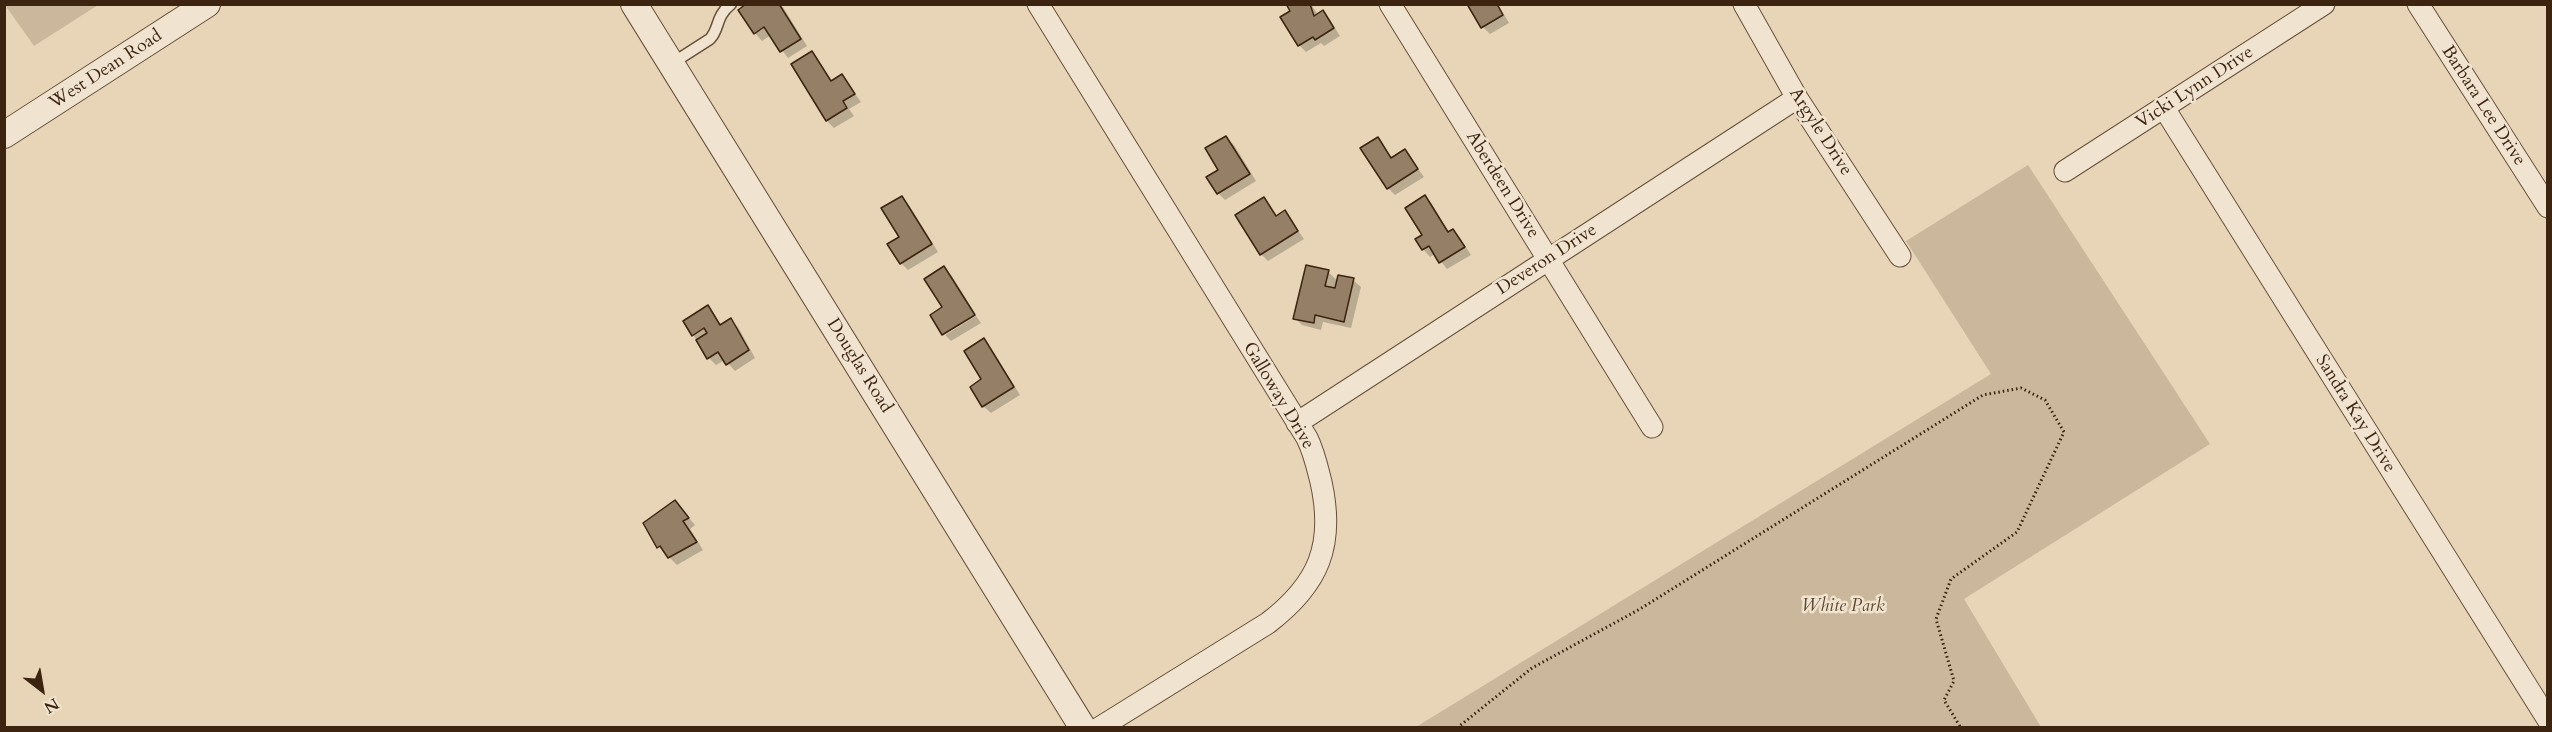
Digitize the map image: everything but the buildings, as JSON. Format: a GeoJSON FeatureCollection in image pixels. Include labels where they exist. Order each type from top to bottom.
{"type":"FeatureCollection","features":[{"type":"Feature","properties":{"kind":"street","name":"West Dean Road"},"geometry":{"type":"LineString","coordinates":[[4,135],[207,4]]}},
{"type":"Feature","properties":{"kind":"street","name":"Douglas Road"},"geometry":{"type":"LineString","coordinates":[[634,4],[1083,728]]}},
{"type":"Feature","properties":{"kind":"street","name":"Galloway Drive"},"geometry":{"type":"LineString","coordinates":[[1038,4],[1314,452],[1324,496],[1327,523],[1323,551],[1308,583],[1288,608],[1268,623],[1099,728]]}},
{"type":"Feature","properties":{"kind":"street","name":"Aberdeen Drive"},"geometry":{"type":"LineString","coordinates":[[1390,4],[1652,428]]}},
{"type":"Feature","properties":{"kind":"street","name":"Argyle Drive"},"geometry":{"type":"LineString","coordinates":[[1744,4],[1797,98],[1900,256]]}},
{"type":"Feature","properties":{"kind":"street","name":"Vicki Lynn Drive"},"geometry":{"type":"LineString","coordinates":[[2065,171],[2324,4]]}},
{"type":"Feature","properties":{"kind":"street","name":"Barbara Lee Drive"},"geometry":{"type":"LineString","coordinates":[[2418,4],[2547,207]]}},
{"type":"Feature","properties":{"kind":"street","name":"Deveron Drive"},"geometry":{"type":"LineString","coordinates":[[1297,423],[1797,98]]}},
{"type":"Feature","properties":{"kind":"street","name":"Sandra Kay Drive"},"geometry":{"type":"LineString","coordinates":[[2164,108],[2547,720]]}},
{"type":"Feature","properties":{"kind":"lane"},"geometry":{"type":"LineString","coordinates":[[672,64],[713,36],[719,16],[731,4]]}},
{"type":"Feature","properties":{"kind":"path"},"geometry":{"type":"LineString","coordinates":[[1456,728],[1532,668],[1640,609],[1983,394],[2021,388],[2045,400],[2064,432],[2017,532],[1951,579],[1936,619],[1954,681],[1944,700],[1961,728]]}},
{"type":"Feature","properties":{"kind":"green space"},"geometry":{"type":"Polygon","coordinates":[[[5,5],[98,5],[34,46],[5,5]]]}},
{"type":"Feature","properties":{"kind":"green space","name":"White Park"},"geometry":{"type":"Polygon","coordinates":[[[2028,165],[2210,444],[1964,599],[2041,727],[1416,727],[1991,374],[1906,241],[2028,165]]]}}]}
